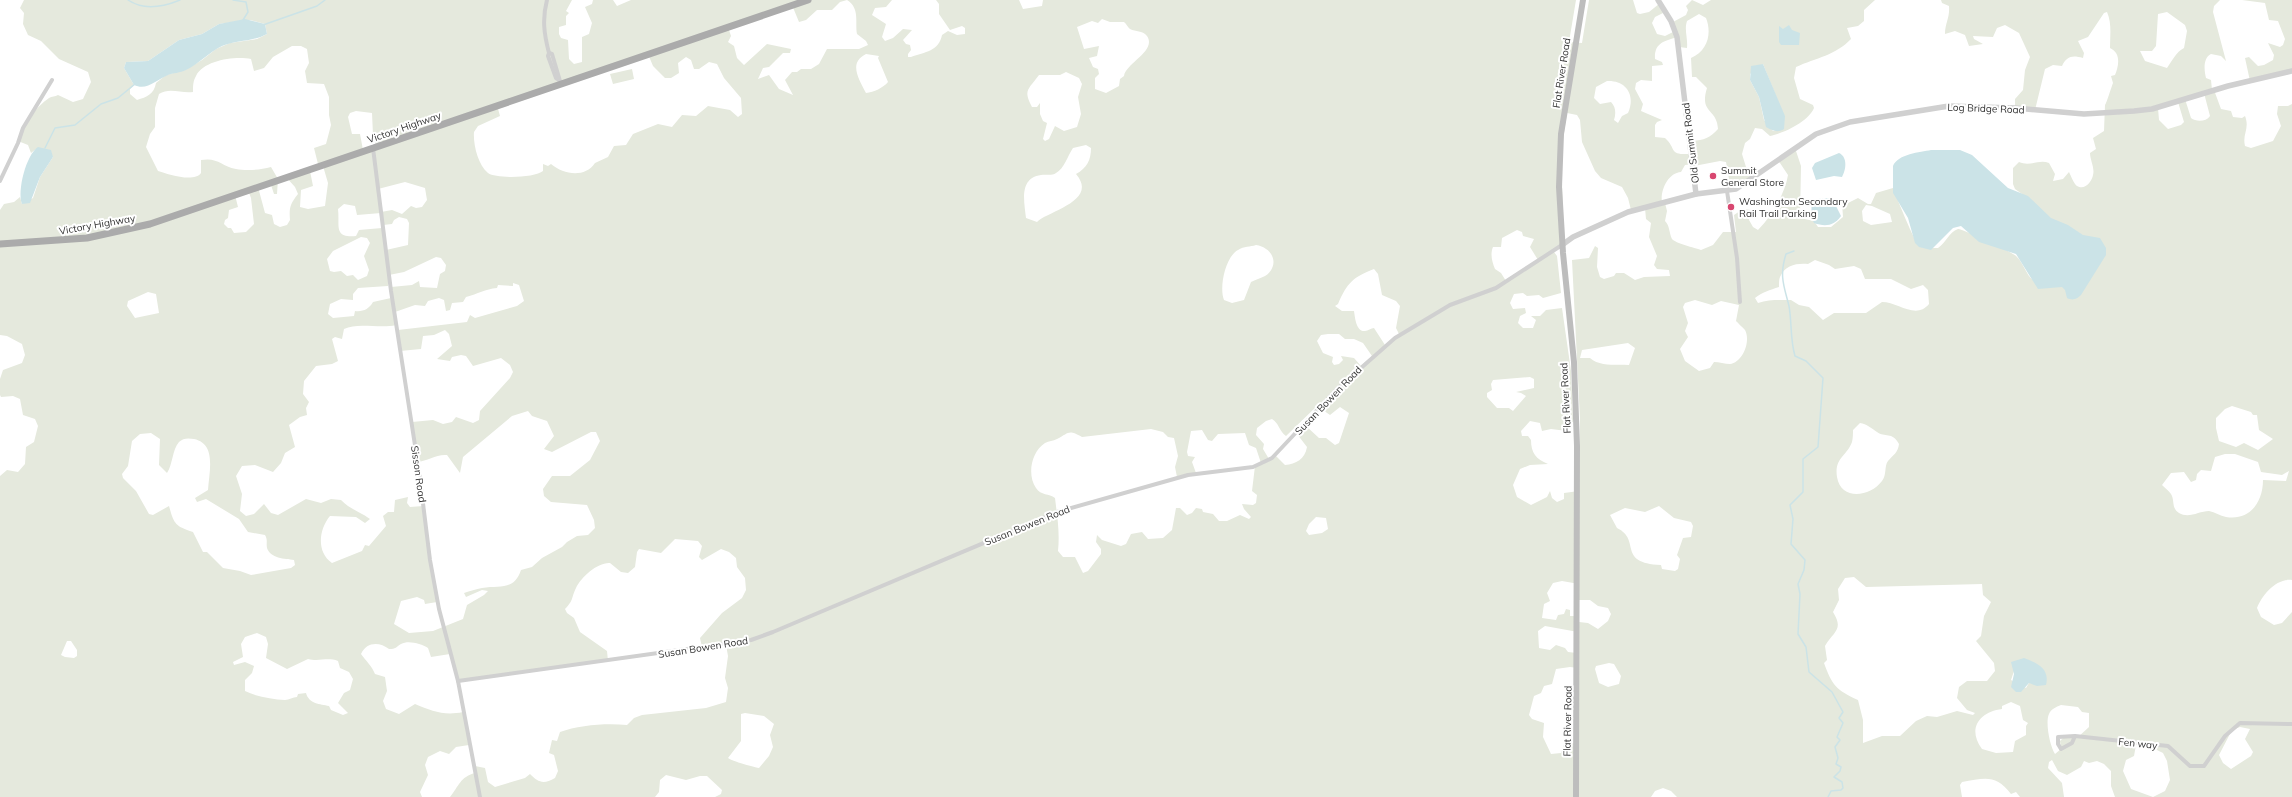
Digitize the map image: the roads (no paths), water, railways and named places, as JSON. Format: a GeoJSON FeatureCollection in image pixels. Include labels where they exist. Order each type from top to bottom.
{"type":"FeatureCollection","features":[{"type":"Feature","properties":{"kind":"main road","name":"Victory Highway"},"geometry":{"type":"LineString","coordinates":[[0,244],[57,241],[125,230],[173,216],[560,82],[808,0]]}},
{"type":"Feature","properties":{"kind":"main road","name":"Flat River Road"},"geometry":{"type":"LineString","coordinates":[[1576,797],[1577,446],[1574,362],[1562,245],[1559,187],[1560,149],[1583,0]]}},
{"type":"Feature","properties":{"kind":"street"},"geometry":{"type":"LineString","coordinates":[[547,0],[543,23],[549,53],[552,54],[560,82]]}},
{"type":"Feature","properties":{"kind":"street","name":"Old Summit Road"},"geometry":{"type":"LineString","coordinates":[[1562,245],[1573,237],[1628,212],[1696,194],[1677,37],[1672,21],[1658,0]]}},
{"type":"Feature","properties":{"kind":"street","name":"Log Bridge Road"},"geometry":{"type":"LineString","coordinates":[[1696,194],[1736,189],[1816,134],[1850,122],[1949,106],[2015,108],[2084,114],[2129,112],[2152,109],[2228,86],[2292,71]]}},
{"type":"Feature","properties":{"kind":"street"},"geometry":{"type":"LineString","coordinates":[[0,187],[0,181],[22,128],[52,80]]}},
{"type":"Feature","properties":{"kind":"street","name":"Sisson Road"},"geometry":{"type":"LineString","coordinates":[[373,148],[391,291],[418,463],[430,560],[439,609],[458,681],[480,797]]}},
{"type":"Feature","properties":{"kind":"street"},"geometry":{"type":"LineString","coordinates":[[1727,191],[1738,258],[1740,302]]}},
{"type":"Feature","properties":{"kind":"street","name":"Susan Bowen Road"},"geometry":{"type":"LineString","coordinates":[[458,681],[751,640],[1057,512],[1188,475],[1259,465],[1272,458],[1336,390],[1395,338],[1450,305],[1496,288],[1562,245]]}},
{"type":"Feature","properties":{"kind":"street","name":"Fen way"},"geometry":{"type":"LineString","coordinates":[[2075,736],[2168,746],[2190,766],[2197,768],[2204,766],[2225,736],[2240,723],[2292,724]]}},
{"type":"Feature","properties":{"kind":"water"},"geometry":{"type":"Polygon","coordinates":[[[245,19],[265,24],[267,34],[261,37],[222,46],[184,71],[168,75],[143,87],[134,85],[124,68],[126,62],[148,61],[179,40],[202,34],[219,24],[245,19]]]}},
{"type":"Feature","properties":{"kind":"water"},"geometry":{"type":"Polygon","coordinates":[[[1789,25],[1792,30],[1800,33],[1799,45],[1781,45],[1779,42],[1779,26],[1783,29],[1789,25]]]}},
{"type":"Feature","properties":{"kind":"water"},"geometry":{"type":"Polygon","coordinates":[[[1763,64],[1785,116],[1784,129],[1780,131],[1766,127],[1759,97],[1750,80],[1751,66],[1763,64]]]}},
{"type":"Feature","properties":{"kind":"water"},"geometry":{"type":"Polygon","coordinates":[[[38,147],[51,150],[53,157],[40,177],[30,203],[22,204],[21,191],[26,165],[38,147]]]}},
{"type":"Feature","properties":{"kind":"water"},"geometry":{"type":"Polygon","coordinates":[[[1931,150],[1960,150],[1972,155],[2008,188],[2028,196],[2051,218],[2068,225],[2083,235],[2100,238],[2106,248],[2106,255],[2081,295],[2071,299],[2067,298],[2065,290],[2062,287],[2038,289],[2016,254],[1979,242],[1961,226],[1953,228],[1931,250],[1919,247],[1915,243],[1908,218],[1893,193],[1893,166],[1904,156],[1931,150]]]}},
{"type":"Feature","properties":{"kind":"water"},"geometry":{"type":"Polygon","coordinates":[[[1839,153],[1844,157],[1845,161],[1842,177],[1834,176],[1816,180],[1812,168],[1815,163],[1839,153]]]}},
{"type":"Feature","properties":{"kind":"water"},"geometry":{"type":"Polygon","coordinates":[[[1832,198],[1841,216],[1829,225],[1814,223],[1811,217],[1812,200],[1832,198]]]}},
{"type":"Feature","properties":{"kind":"water"},"geometry":{"type":"Polygon","coordinates":[[[2024,658],[2042,667],[2047,679],[2046,685],[2037,686],[2029,683],[2021,692],[2016,692],[2011,687],[2014,674],[2011,662],[2024,658]]]}},
{"type":"Feature","properties":{"kind":"waterway"},"geometry":{"type":"LineString","coordinates":[[128,0],[140,6],[147,7],[160,6],[180,0]]}},
{"type":"Feature","properties":{"kind":"waterway"},"geometry":{"type":"LineString","coordinates":[[233,0],[246,2],[248,12],[243,20]]}},
{"type":"Feature","properties":{"kind":"waterway"},"geometry":{"type":"LineString","coordinates":[[263,25],[317,6],[325,0]]}},
{"type":"Feature","properties":{"kind":"waterway"},"geometry":{"type":"LineString","coordinates":[[45,148],[55,128],[75,125],[101,104],[118,98],[135,84]]}},
{"type":"Feature","properties":{"kind":"waterway"},"geometry":{"type":"LineString","coordinates":[[1794,251],[1786,254],[1783,269],[1784,287],[1789,306],[1793,350],[1795,356],[1806,361],[1823,378],[1818,447],[1803,459],[1803,492],[1790,505],[1793,519],[1791,544],[1805,560],[1804,570],[1798,584],[1800,594],[1798,634],[1806,647],[1809,672],[1832,692],[1843,712],[1839,718],[1843,723],[1837,737],[1840,740],[1835,747],[1838,758],[1836,764],[1841,767],[1840,771],[1834,777],[1842,782],[1843,788],[1841,790],[1831,791],[1828,797]]}},
{"type":"Feature","properties":{"kind":"place","name":"Summit General Store"},"geometry":{"type":"Point","coordinates":[1713,176]}},
{"type":"Feature","properties":{"kind":"place","name":"Washington Secondary Rail Trail Parking"},"geometry":{"type":"Point","coordinates":[1731,207]}}]}
